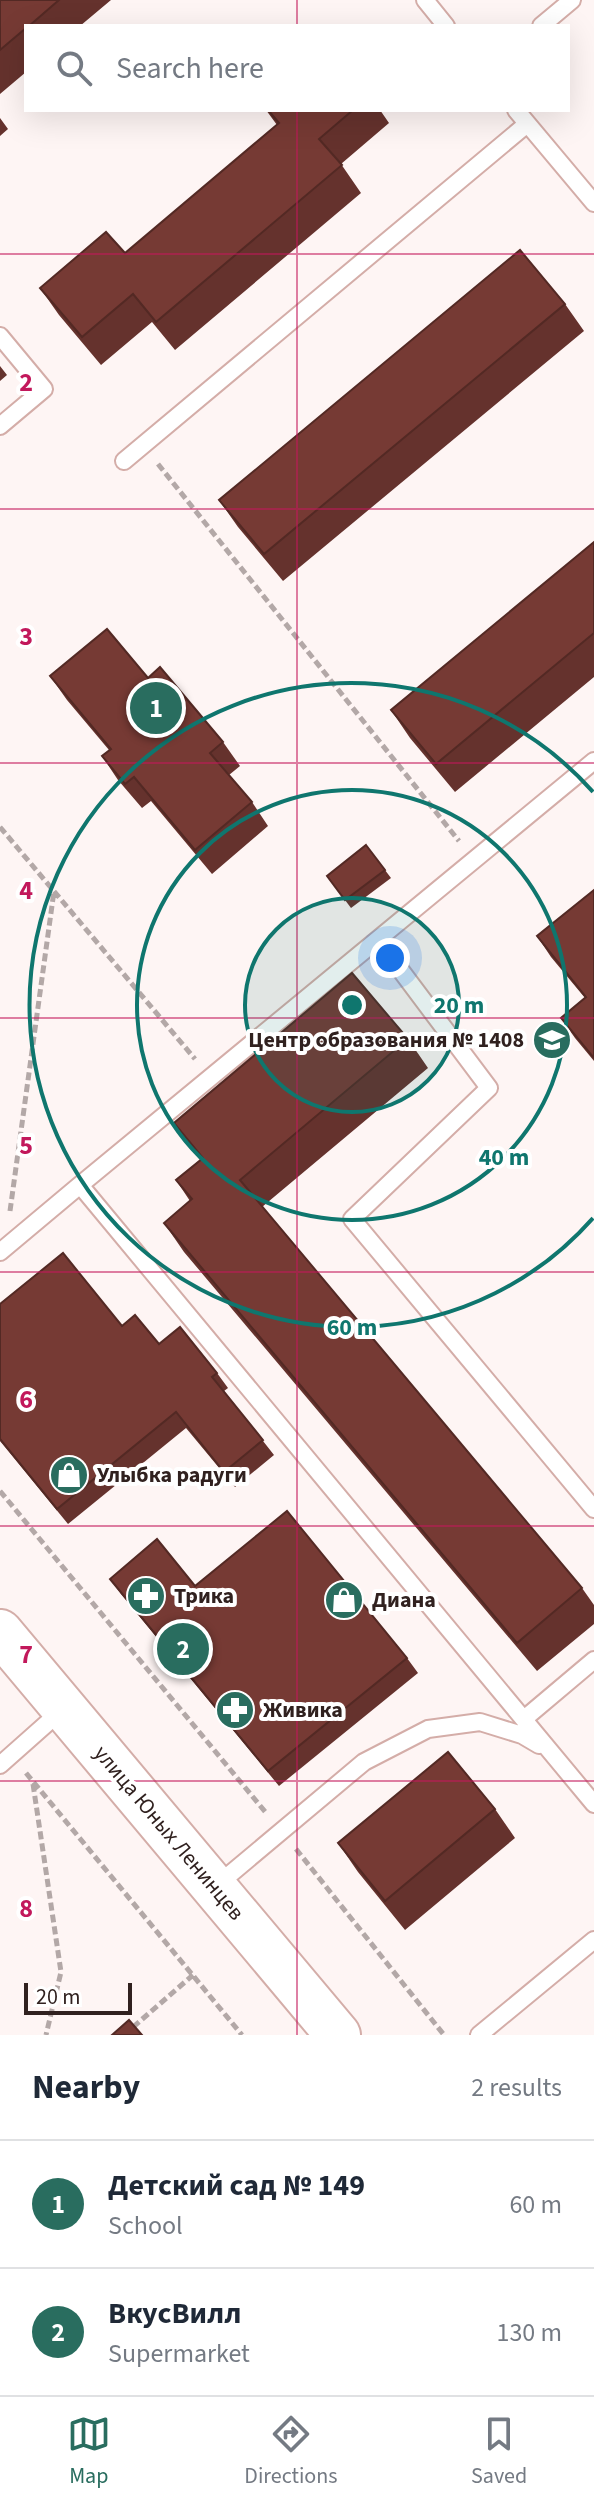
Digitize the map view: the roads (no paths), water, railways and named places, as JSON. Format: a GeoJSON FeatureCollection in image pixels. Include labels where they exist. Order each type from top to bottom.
{"type":"FeatureCollection","features":[{"type":"Feature","properties":{"kind":"main road","name":"улица Юных Ленинцев"},"geometry":{"type":"LineString","coordinates":[[0,1632],[338,2035]]}},
{"type":"Feature","properties":{"kind":"lane"},"geometry":{"type":"LineString","coordinates":[[425,0],[444,24]]}},
{"type":"Feature","properties":{"kind":"lane"},"geometry":{"type":"LineString","coordinates":[[543,24],[572,0]]}},
{"type":"Feature","properties":{"kind":"lane"},"geometry":{"type":"LineString","coordinates":[[124,461],[521,117],[594,203]]}},
{"type":"Feature","properties":{"kind":"lane"},"geometry":{"type":"LineString","coordinates":[[0,336],[44,389],[0,426]]}},
{"type":"Feature","properties":{"kind":"lane"},"geometry":{"type":"LineString","coordinates":[[2,1250],[594,761]]}},
{"type":"Feature","properties":{"kind":"lane"},"geometry":{"type":"LineString","coordinates":[[378,940],[489,1088],[352,1219],[594,1509]]}},
{"type":"Feature","properties":{"kind":"lane"},"geometry":{"type":"LineString","coordinates":[[80,1185],[594,1804]]}},
{"type":"Feature","properties":{"kind":"lane"},"geometry":{"type":"LineString","coordinates":[[524,1719],[594,1660]]}},
{"type":"Feature","properties":{"kind":"lane"},"geometry":{"type":"LineString","coordinates":[[6,1760],[64,1709]]}},
{"type":"Feature","properties":{"kind":"lane"},"geometry":{"type":"LineString","coordinates":[[215,1887],[364,1762],[428,1729],[480,1722],[522,1735],[551,1752]]}},
{"type":"Feature","properties":{"kind":"lane"},"geometry":{"type":"LineString","coordinates":[[479,2035],[594,1940]]}},
{"type":"Feature","properties":{"kind":"place","name":"Детский сад № 149"},"geometry":{"type":"Point","coordinates":[156,708]}},
{"type":"Feature","properties":{"kind":"place","name":"Центр образования № 1408"},"geometry":{"type":"Point","coordinates":[552,1040]}},
{"type":"Feature","properties":{"kind":"place","name":"Улыбка радуги"},"geometry":{"type":"Point","coordinates":[69,1475]}},
{"type":"Feature","properties":{"kind":"place","name":"Трика"},"geometry":{"type":"Point","coordinates":[146,1596]}},
{"type":"Feature","properties":{"kind":"place","name":"Диана"},"geometry":{"type":"Point","coordinates":[344,1600]}},
{"type":"Feature","properties":{"kind":"place","name":"ВкусВилл"},"geometry":{"type":"Point","coordinates":[183,1649]}},
{"type":"Feature","properties":{"kind":"place","name":"Живика"},"geometry":{"type":"Point","coordinates":[235,1710]}}]}
